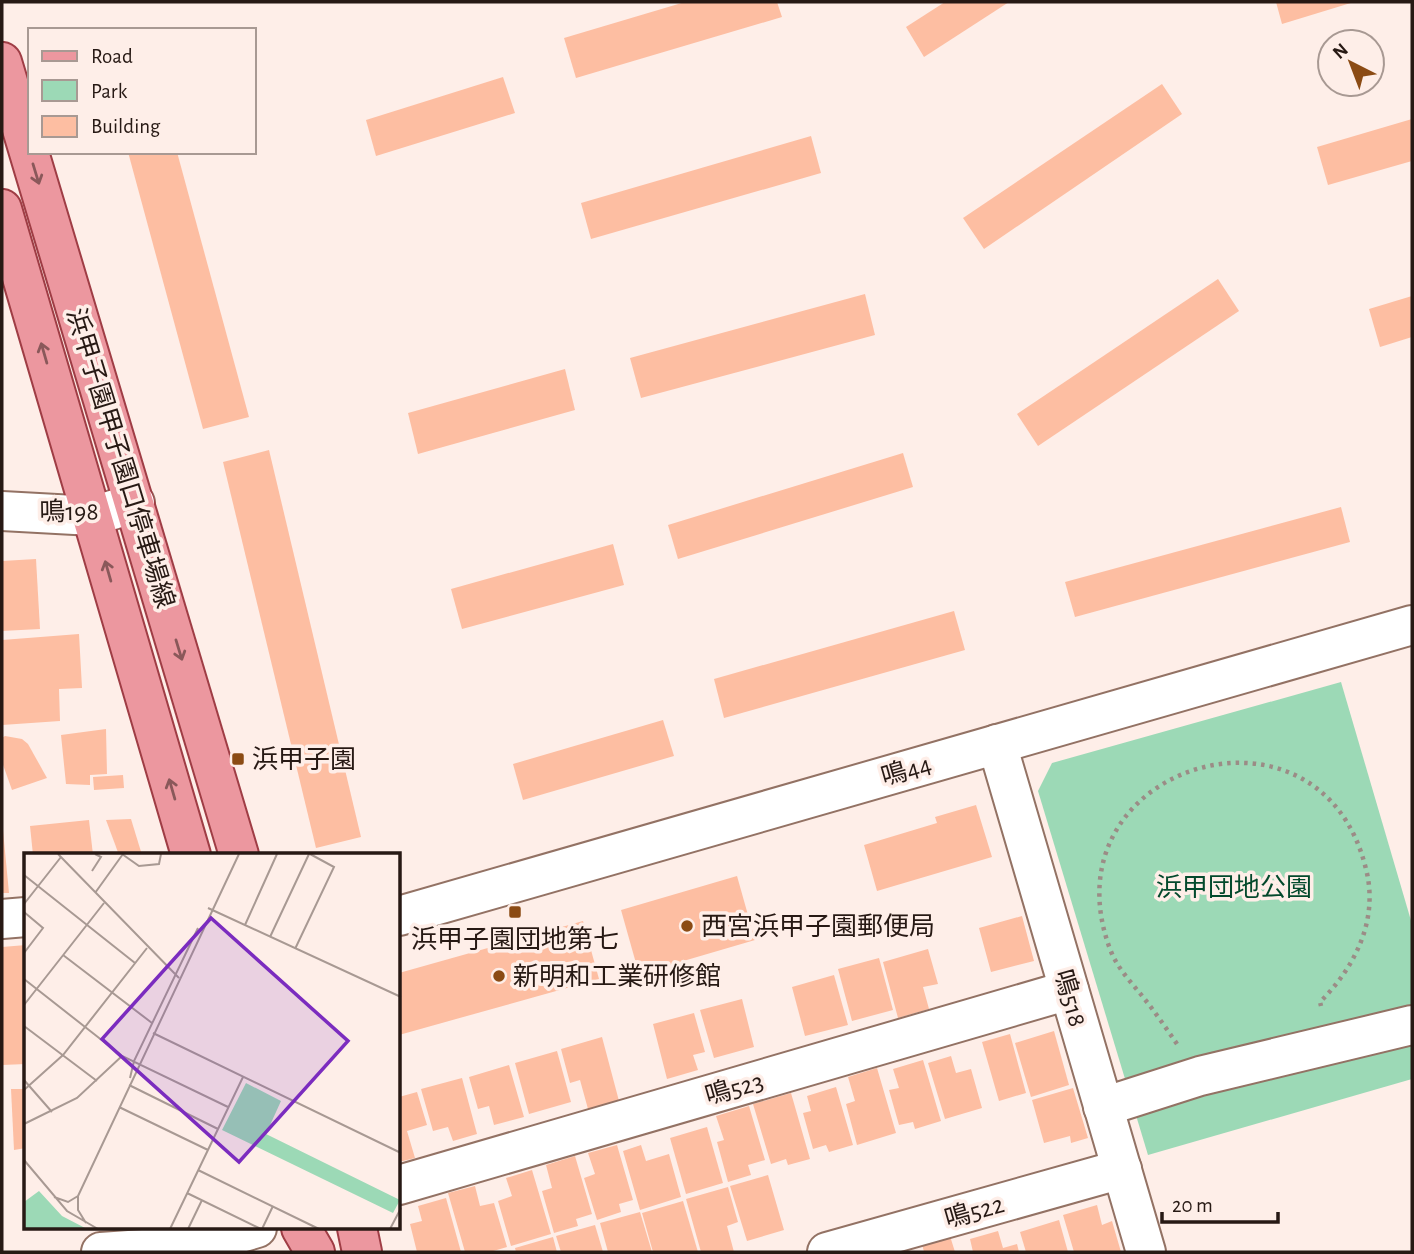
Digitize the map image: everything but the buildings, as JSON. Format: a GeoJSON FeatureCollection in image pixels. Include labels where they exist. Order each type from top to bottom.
{"type":"FeatureCollection","features":[{"type":"Feature","properties":{"kind":"main road","name":"浜甲子園甲子園口停車場線"},"geometry":{"type":"LineString","coordinates":[[2,62],[28,148]]}},
{"type":"Feature","properties":{"kind":"main road","name":"浜甲子園甲子園口停車場線"},"geometry":{"type":"LineString","coordinates":[[30,154],[238,853]]}},
{"type":"Feature","properties":{"kind":"main road","name":"浜甲子園甲子園口停車場線"},"geometry":{"type":"LineString","coordinates":[[2,209],[190,853]]}},
{"type":"Feature","properties":{"kind":"main road"},"geometry":{"type":"LineString","coordinates":[[301,1230],[314,1252]]}},
{"type":"Feature","properties":{"kind":"main road"},"geometry":{"type":"LineString","coordinates":[[358,1230],[362,1252]]}},
{"type":"Feature","properties":{"kind":"street","name":"鳴198"},"geometry":{"type":"LineString","coordinates":[[2,511],[93,516],[135,503]]}},
{"type":"Feature","properties":{"kind":"street","name":"鳴44"},"geometry":{"type":"LineString","coordinates":[[401,915],[1412,625]]}},
{"type":"Feature","properties":{"kind":"street","name":"鳴518"},"geometry":{"type":"LineString","coordinates":[[997,744],[1146,1252]]}},
{"type":"Feature","properties":{"kind":"street"},"geometry":{"type":"LineString","coordinates":[[2,919],[24,917]]}},
{"type":"Feature","properties":{"kind":"street","name":"鳴523"},"geometry":{"type":"LineString","coordinates":[[401,1184],[1069,990]]}},
{"type":"Feature","properties":{"kind":"street"},"geometry":{"type":"LineString","coordinates":[[1103,1107],[1200,1076],[1412,1026]]}},
{"type":"Feature","properties":{"kind":"street","name":"鳴522"},"geometry":{"type":"LineString","coordinates":[[827,1252],[1122,1169]]}},
{"type":"Feature","properties":{"kind":"street"},"geometry":{"type":"LineString","coordinates":[[101,1252],[200,1249],[252,1230]]}},
{"type":"Feature","properties":{"kind":"path"},"geometry":{"type":"LineString","coordinates":[[1200,1076],[1125,977],[1111,953],[1103,926],[1100,899],[1106,858],[1124,821],[1143,798],[1166,780],[1193,768],[1222,762],[1241,762],[1280,769],[1307,782],[1330,800],[1348,823],[1362,849],[1369,878],[1370,907],[1355,959],[1340,982],[1320,1002],[1328,1046]]}},
{"type":"Feature","properties":{"kind":"green space","name":"浜甲団地公園"},"geometry":{"type":"Polygon","coordinates":[[[1341,682],[1412,924],[1412,1079],[1148,1155],[1038,791],[1052,763],[1341,682]]]}},
{"type":"Feature","properties":{"kind":"place","name":"浜甲子園"},"geometry":{"type":"Point","coordinates":[238,759]}},
{"type":"Feature","properties":{"kind":"place","name":"浜甲子園団地第七"},"geometry":{"type":"Point","coordinates":[515,912]}},
{"type":"Feature","properties":{"kind":"place","name":"西宮浜甲子園郵便局"},"geometry":{"type":"Point","coordinates":[687,926]}},
{"type":"Feature","properties":{"kind":"place","name":"新明和工業研修館"},"geometry":{"type":"Point","coordinates":[499,976]}}]}
